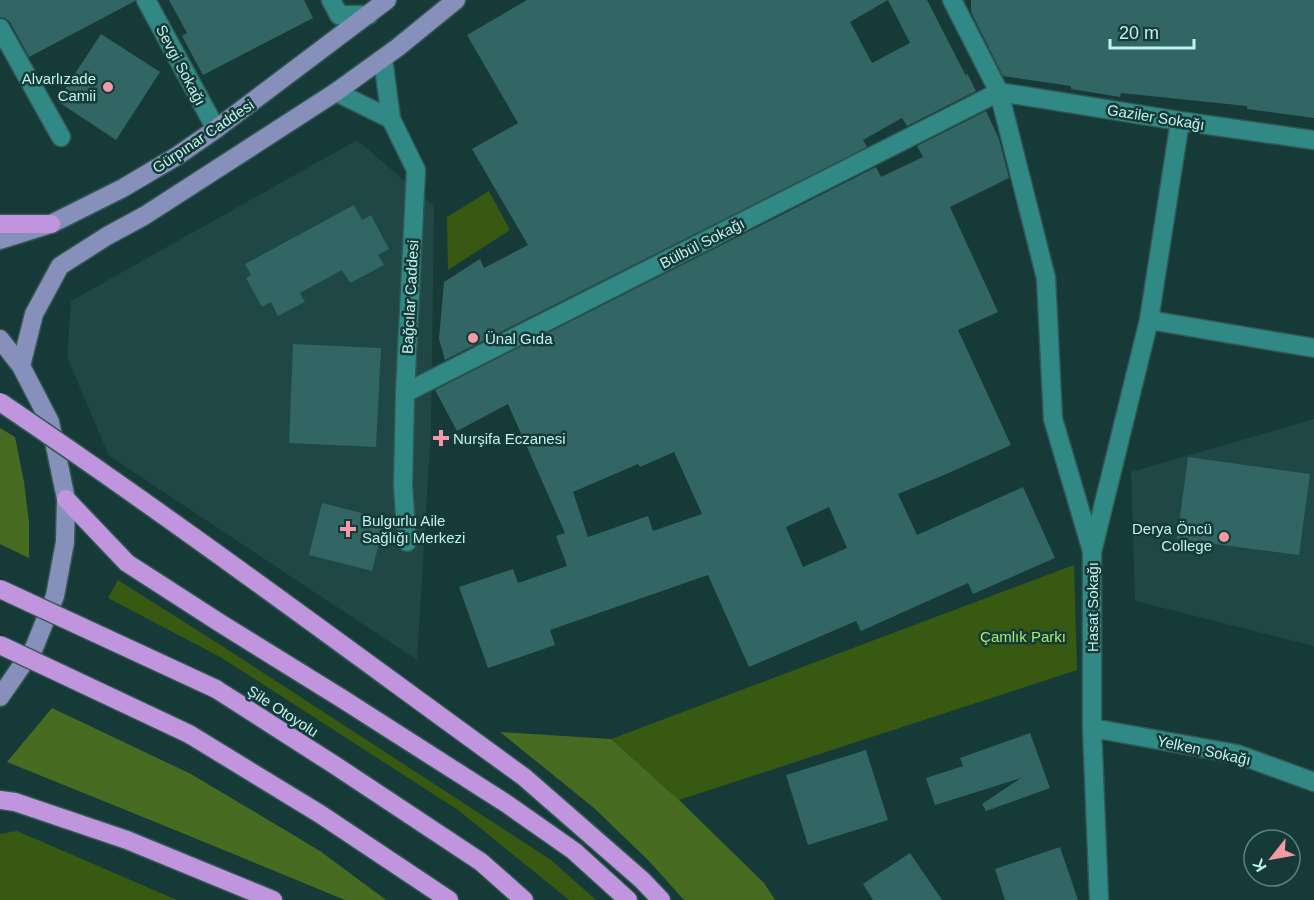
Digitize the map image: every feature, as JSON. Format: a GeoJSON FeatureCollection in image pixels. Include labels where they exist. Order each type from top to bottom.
{"type":"FeatureCollection","features":[{"type":"Feature","properties":{"kind":"highway"},"geometry":{"type":"LineString","coordinates":[[0,224],[51,224]]}},
{"type":"Feature","properties":{"kind":"highway"},"geometry":{"type":"LineString","coordinates":[[0,402],[72,450],[524,777],[642,880],[661,900]]}},
{"type":"Feature","properties":{"kind":"highway"},"geometry":{"type":"LineString","coordinates":[[66,499],[127,563],[507,804],[574,851],[628,900]]}},
{"type":"Feature","properties":{"kind":"highway","name":"Şile Otoyolu"},"geometry":{"type":"LineString","coordinates":[[0,589],[216,689],[481,862],[524,900]]}},
{"type":"Feature","properties":{"kind":"highway"},"geometry":{"type":"LineString","coordinates":[[0,645],[189,734],[320,814],[449,900]]}},
{"type":"Feature","properties":{"kind":"highway"},"geometry":{"type":"LineString","coordinates":[[0,800],[15,802],[127,840],[273,900]]}},
{"type":"Feature","properties":{"kind":"main road","name":"Gürpınar Caddesi"},"geometry":{"type":"LineString","coordinates":[[0,240],[51,224],[123,188],[177,156],[387,0]]}},
{"type":"Feature","properties":{"kind":"main road"},"geometry":{"type":"LineString","coordinates":[[21,366],[34,314],[60,266],[144,216],[336,92],[456,0]]}},
{"type":"Feature","properties":{"kind":"main road"},"geometry":{"type":"LineString","coordinates":[[0,339],[21,366],[50,422],[66,499],[65,542],[55,596],[34,648],[0,697]]}},
{"type":"Feature","properties":{"kind":"street","name":"Sevgi Sokağı"},"geometry":{"type":"LineString","coordinates":[[146,0],[216,129]]}},
{"type":"Feature","properties":{"kind":"street"},"geometry":{"type":"LineString","coordinates":[[331,0],[339,15],[369,15]]}},
{"type":"Feature","properties":{"kind":"street"},"geometry":{"type":"LineString","coordinates":[[952,0],[999,92],[1046,278],[1053,420],[1092,552]]}},
{"type":"Feature","properties":{"kind":"street"},"geometry":{"type":"LineString","coordinates":[[0,28],[61,137]]}},
{"type":"Feature","properties":{"kind":"street","name":"Bağcılar Caddesi"},"geometry":{"type":"LineString","coordinates":[[383,58],[391,119],[416,170],[405,393],[403,486],[407,542]]}},
{"type":"Feature","properties":{"kind":"street"},"geometry":{"type":"LineString","coordinates":[[336,92],[391,119]]}},
{"type":"Feature","properties":{"kind":"street","name":"Gaziler Sokağı"},"geometry":{"type":"LineString","coordinates":[[999,92],[1314,140]]}},
{"type":"Feature","properties":{"kind":"street","name":"Bülbül Sokağı"},"geometry":{"type":"LineString","coordinates":[[405,393],[999,92]]}},
{"type":"Feature","properties":{"kind":"street","name":"Hasat Sokağı"},"geometry":{"type":"LineString","coordinates":[[1099,900],[1092,729],[1092,552],[1149,320],[1180,121]]}},
{"type":"Feature","properties":{"kind":"street"},"geometry":{"type":"LineString","coordinates":[[1149,320],[1314,348]]}},
{"type":"Feature","properties":{"kind":"street","name":"Yelken Sokağı"},"geometry":{"type":"LineString","coordinates":[[1092,729],[1237,754],[1314,782]]}},
{"type":"Feature","properties":{"kind":"shaded area"},"geometry":{"type":"Polygon","coordinates":[[[357,140],[434,206],[431,431],[417,660],[109,456],[67,357],[71,301],[357,140]]]}},
{"type":"Feature","properties":{"kind":"shaded area","name":"Derya Öncü College"},"geometry":{"type":"Polygon","coordinates":[[[1314,419],[1314,646],[1135,601],[1131,472],[1314,419]]]}},
{"type":"Feature","properties":{"kind":"green space"},"geometry":{"type":"Polygon","coordinates":[[[489,191],[510,230],[448,270],[447,217],[489,191]]]}},
{"type":"Feature","properties":{"kind":"green space"},"geometry":{"type":"Polygon","coordinates":[[[0,428],[15,437],[29,522],[29,558],[0,544],[0,428]]]}},
{"type":"Feature","properties":{"kind":"green space","name":"Çamlık Parkı"},"geometry":{"type":"Polygon","coordinates":[[[1074,565],[1077,670],[679,800],[611,739],[1074,565]]]}},
{"type":"Feature","properties":{"kind":"green space"},"geometry":{"type":"Polygon","coordinates":[[[118,580],[551,860],[596,900],[569,900],[458,810],[222,658],[108,598],[118,580]]]}},
{"type":"Feature","properties":{"kind":"green space"},"geometry":{"type":"Polygon","coordinates":[[[52,708],[191,774],[320,851],[386,900],[345,900],[7,762],[52,708]]]}},
{"type":"Feature","properties":{"kind":"green space"},"geometry":{"type":"Polygon","coordinates":[[[500,732],[611,739],[679,800],[764,883],[775,900],[684,900],[648,860],[594,808],[500,732]]]}},
{"type":"Feature","properties":{"kind":"green space"},"geometry":{"type":"Polygon","coordinates":[[[17,831],[177,900],[0,900],[0,834],[17,831]]]}},
{"type":"Feature","properties":{"kind":"building"},"geometry":{"type":"Polygon","coordinates":[[[0,0],[135,1],[29,57],[10,22],[0,17],[0,0]]]}},
{"type":"Feature","properties":{"kind":"building"},"geometry":{"type":"Polygon","coordinates":[[[169,0],[304,0],[313,18],[203,75],[182,36],[187,33],[169,0]]]}},
{"type":"Feature","properties":{"kind":"building"},"geometry":{"type":"Polygon","coordinates":[[[527,0],[888,0],[927,0],[976,91],[907,126],[902,118],[863,140],[867,147],[445,360],[439,339],[444,282],[480,259],[484,268],[528,245],[472,149],[518,123],[467,35],[527,0]],[[888,0],[850,22],[872,63],[910,43],[888,0]]]}},
{"type":"Feature","properties":{"kind":"building"},"geometry":{"type":"Polygon","coordinates":[[[971,0],[1314,0],[1314,118],[1247,109],[1247,106],[1121,93],[1120,97],[1071,89],[1071,86],[1003,76],[971,12],[971,0]]]}},
{"type":"Feature","properties":{"kind":"building","name":"Alvarlızade Camii"},"geometry":{"type":"Polygon","coordinates":[[[101,34],[160,72],[116,140],[57,101],[101,34]]]}},
{"type":"Feature","properties":{"kind":"building"},"geometry":{"type":"Polygon","coordinates":[[[986,111],[999,139],[1009,178],[950,207],[998,312],[958,330],[1011,445],[898,494],[917,535],[1023,487],[1055,558],[973,594],[968,583],[861,631],[856,621],[749,667],[708,575],[550,630],[555,645],[488,668],[459,587],[513,569],[518,583],[567,566],[556,536],[565,533],[508,404],[457,431],[435,390],[876,167],[881,177],[923,157],[917,146],[986,111]],[[674,452],[640,467],[638,464],[573,492],[588,537],[648,516],[653,531],[702,514],[674,452]],[[829,507],[786,527],[803,567],[847,548],[829,507]]]}},
{"type":"Feature","properties":{"kind":"building"},"geometry":{"type":"Polygon","coordinates":[[[354,205],[362,220],[371,215],[389,249],[378,255],[384,265],[350,283],[342,270],[300,293],[305,302],[278,316],[271,302],[262,307],[246,278],[251,275],[245,264],[354,205]]]}},
{"type":"Feature","properties":{"kind":"building"},"geometry":{"type":"Polygon","coordinates":[[[293,344],[381,348],[376,447],[289,443],[293,344]]]}},
{"type":"Feature","properties":{"kind":"building"},"geometry":{"type":"Polygon","coordinates":[[[1188,457],[1310,474],[1299,555],[1177,539],[1188,457]]]}},
{"type":"Feature","properties":{"kind":"building"},"geometry":{"type":"Polygon","coordinates":[[[322,503],[385,519],[372,571],[309,555],[322,503]]]}},
{"type":"Feature","properties":{"kind":"building"},"geometry":{"type":"Polygon","coordinates":[[[1030,733],[1050,788],[986,811],[982,804],[1021,778],[935,805],[926,778],[963,766],[960,758],[1030,733]]]}},
{"type":"Feature","properties":{"kind":"building"},"geometry":{"type":"Polygon","coordinates":[[[866,750],[888,820],[808,845],[786,775],[866,750]]]}},
{"type":"Feature","properties":{"kind":"building"},"geometry":{"type":"Polygon","coordinates":[[[1060,847],[1078,900],[1005,900],[995,869],[1060,847]]]}},
{"type":"Feature","properties":{"kind":"building"},"geometry":{"type":"Polygon","coordinates":[[[910,853],[942,900],[873,900],[863,884],[910,853]]]}},
{"type":"Feature","properties":{"kind":"place","name":"Alvarlızade Camii"},"geometry":{"type":"Point","coordinates":[108,87]}},
{"type":"Feature","properties":{"kind":"place","name":"Ünal Gıda"},"geometry":{"type":"Point","coordinates":[473,338]}},
{"type":"Feature","properties":{"kind":"place","name":"Nurşifa Eczanesi"},"geometry":{"type":"Point","coordinates":[441,438]}},
{"type":"Feature","properties":{"kind":"place","name":"Bulgurlu Aile Sağlığı Merkezi"},"geometry":{"type":"Point","coordinates":[348,529]}},
{"type":"Feature","properties":{"kind":"place","name":"Derya Öncü College"},"geometry":{"type":"Point","coordinates":[1224,537]}}]}
